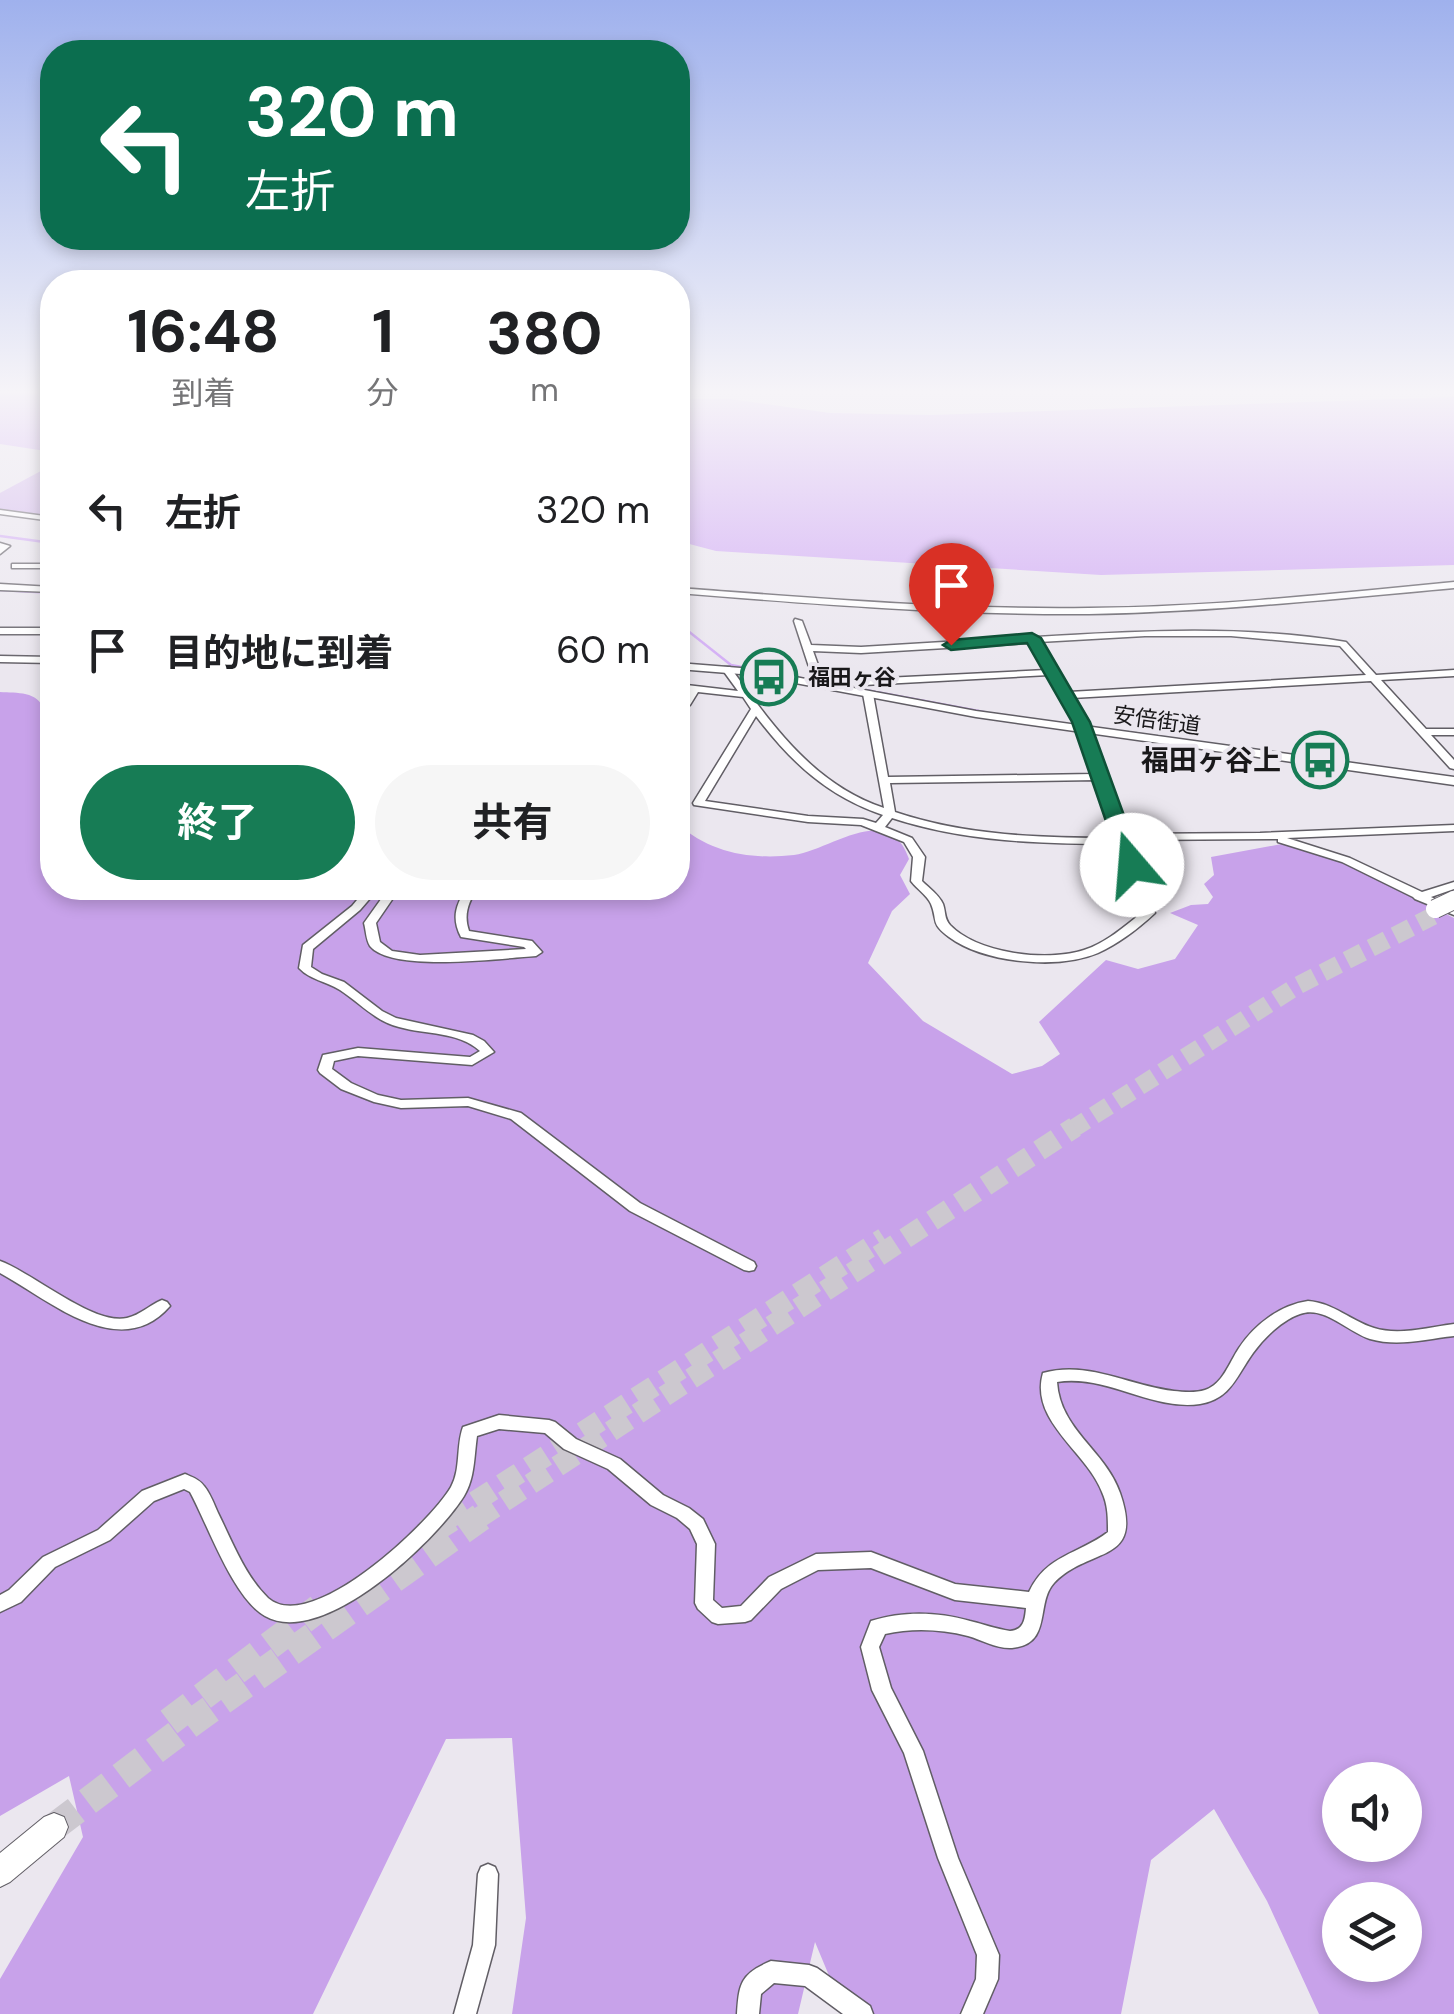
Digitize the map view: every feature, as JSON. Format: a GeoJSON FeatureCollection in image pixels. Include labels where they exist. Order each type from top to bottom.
{"type":"FeatureCollection","features":[{"type":"Feature","properties":{"kind":"highway"},"geometry":{"type":"LineString","coordinates":[[0,1857],[50,1822],[0,1872]]}},
{"type":"Feature","properties":{"kind":"main road"},"geometry":{"type":"LineString","coordinates":[[0,659],[40,660]]}},
{"type":"Feature","properties":{"kind":"main road","name":"安倍街道"},"geometry":{"type":"LineString","coordinates":[[690,667],[834,687],[1081,730],[1454,782]]}},
{"type":"Feature","properties":{"kind":"street"},"geometry":{"type":"LineString","coordinates":[[0,512],[40,518]]}},
{"type":"Feature","properties":{"kind":"street"},"geometry":{"type":"LineString","coordinates":[[14,566],[40,566]]}},
{"type":"Feature","properties":{"kind":"street"},"geometry":{"type":"LineString","coordinates":[[690,592],[910,607],[1090,611],[1193,607],[1454,585]]}},
{"type":"Feature","properties":{"kind":"street"},"geometry":{"type":"LineString","coordinates":[[0,587],[40,589]]}},
{"type":"Feature","properties":{"kind":"street"},"geometry":{"type":"LineString","coordinates":[[798,621],[818,678],[814,684]]}},
{"type":"Feature","properties":{"kind":"street"},"geometry":{"type":"LineString","coordinates":[[0,631],[40,631]]}},
{"type":"Feature","properties":{"kind":"street"},"geometry":{"type":"LineString","coordinates":[[807,648],[861,650],[1032,638],[1231,633],[1342,644],[1454,766]]}},
{"type":"Feature","properties":{"kind":"street"},"geometry":{"type":"LineString","coordinates":[[758,707],[698,803],[808,819],[863,822],[908,840],[919,857],[914,876],[918,888],[936,902],[940,921],[952,934],[980,951],[1048,956],[1094,950],[1149,913],[1081,730],[1066,695],[1032,638]]}},
{"type":"Feature","properties":{"kind":"street"},"geometry":{"type":"LineString","coordinates":[[727,670],[801,763],[838,788],[890,812],[1000,839],[1260,836],[1454,828]]}},
{"type":"Feature","properties":{"kind":"street"},"geometry":{"type":"LineString","coordinates":[[834,687],[844,683],[1052,672]]}},
{"type":"Feature","properties":{"kind":"street"},"geometry":{"type":"LineString","coordinates":[[1066,695],[1454,673]]}},
{"type":"Feature","properties":{"kind":"street"},"geometry":{"type":"LineString","coordinates":[[690,690],[746,695]]}},
{"type":"Feature","properties":{"kind":"street"},"geometry":{"type":"LineString","coordinates":[[690,698],[694,691]]}},
{"type":"Feature","properties":{"kind":"street"},"geometry":{"type":"LineString","coordinates":[[868,694],[890,812],[878,828]]}},
{"type":"Feature","properties":{"kind":"street"},"geometry":{"type":"LineString","coordinates":[[1424,732],[1454,732]]}},
{"type":"Feature","properties":{"kind":"street"},"geometry":{"type":"LineString","coordinates":[[884,780],[1100,777]]}},
{"type":"Feature","properties":{"kind":"street"},"geometry":{"type":"LineString","coordinates":[[1260,836],[1297,843],[1346,860],[1440,908],[1454,886]]}},
{"type":"Feature","properties":{"kind":"street"},"geometry":{"type":"LineString","coordinates":[[362,900],[307,948],[305,968],[314,977],[338,983],[394,1022],[452,1034],[483,1046],[488,1052],[472,1060],[422,1054],[342,1053],[328,1058],[325,1070],[346,1086],[374,1098],[401,1104],[468,1102],[516,1116],[635,1207],[749,1266]]}},
{"type":"Feature","properties":{"kind":"street"},"geometry":{"type":"LineString","coordinates":[[386,900],[370,922],[374,944],[388,954],[444,959],[536,952],[528,944],[464,934],[460,909],[465,900]]}},
{"type":"Feature","properties":{"kind":"street"},"geometry":{"type":"LineString","coordinates":[[0,1266],[24,1284],[110,1323],[132,1323],[162,1306]]}},
{"type":"Feature","properties":{"kind":"street"},"geometry":{"type":"LineString","coordinates":[[972,2014],[987,1979],[988,1955],[948,1858],[913,1751],[882,1690],[870,1647],[878,1627],[906,1620],[958,1626],[1012,1640],[1033,1626],[1039,1589],[1059,1564],[1101,1549],[1117,1535],[1119,1520],[1100,1468],[1059,1420],[1046,1396],[1049,1376],[1084,1374],[1144,1395],[1202,1398],[1218,1392],[1230,1381],[1250,1345],[1285,1315],[1306,1306],[1318,1307],[1370,1333],[1386,1336],[1454,1330]]}},
{"type":"Feature","properties":{"kind":"street"},"geometry":{"type":"LineString","coordinates":[[0,1604],[15,1596],[49,1562],[104,1534],[148,1496],[184,1480],[196,1487],[250,1587],[270,1610],[309,1612],[346,1594],[402,1556],[460,1489],[469,1432],[500,1422],[549,1428],[570,1444],[614,1464],[657,1500],[698,1524],[706,1544],[704,1603],[718,1616],[746,1614],[776,1583],[816,1562],[871,1560],[956,1592],[1035,1602]]}},
{"type":"Feature","properties":{"kind":"street"},"geometry":{"type":"LineString","coordinates":[[465,2014],[484,1945],[488,1874]]}},
{"type":"Feature","properties":{"kind":"street"},"geometry":{"type":"LineString","coordinates":[[748,2014],[750,1988],[771,1972],[809,1976],[862,2014]]}},
{"type":"Feature","properties":{"kind":"shaded area"},"geometry":{"type":"Polygon","coordinates":[[[11,487],[40,487],[40,514],[0,509],[0,493],[11,487]]]}},
{"type":"Feature","properties":{"kind":"shaded area"},"geometry":{"type":"Polygon","coordinates":[[[690,487],[1454,487],[1454,565],[1101,575],[716,551],[690,544],[690,487]]]}},
{"type":"Feature","properties":{"kind":"shaded area"},"geometry":{"type":"Polygon","coordinates":[[[0,692],[32,696],[40,703],[40,900],[690,900],[690,834],[718,848],[763,856],[794,855],[874,830],[888,833],[900,842],[909,859],[900,875],[910,894],[892,911],[868,963],[923,1021],[1012,1074],[1042,1066],[1060,1054],[1039,1022],[1106,960],[1138,969],[1175,959],[1198,925],[1170,913],[1208,904],[1213,897],[1204,884],[1214,875],[1211,857],[1287,843],[1345,863],[1454,918],[1454,2014],[1319,2014],[1267,1901],[1214,1809],[1151,1860],[1121,2014],[845,2014],[815,1942],[798,2014],[512,2014],[526,1918],[512,1738],[446,1739],[313,2014],[0,2014],[0,1979],[83,1837],[69,1776],[0,1816],[0,692]]]}},
{"type":"Feature","properties":{"kind":"waterway"},"geometry":{"type":"LineString","coordinates":[[0,536],[40,541]]}},
{"type":"Feature","properties":{"kind":"waterway"},"geometry":{"type":"LineString","coordinates":[[0,590],[40,592]]}},
{"type":"Feature","properties":{"kind":"waterway"},"geometry":{"type":"LineString","coordinates":[[690,633],[731,665],[984,712]]}},
{"type":"Feature","properties":{"kind":"tunnel"},"geometry":{"type":"LineString","coordinates":[[1071,1130],[1297,986],[1433,916]]}},
{"type":"Feature","properties":{"kind":"tunnel"},"geometry":{"type":"LineString","coordinates":[[477,1519],[1075,1127]]}},
{"type":"Feature","properties":{"kind":"tunnel"},"geometry":{"type":"LineString","coordinates":[[448,1519],[884,1238]]}},
{"type":"Feature","properties":{"kind":"tunnel"},"geometry":{"type":"LineString","coordinates":[[427,1533],[452,1517]]}},
{"type":"Feature","properties":{"kind":"tunnel"},"geometry":{"type":"LineString","coordinates":[[54,1827],[194,1721],[481,1517]]}},
{"type":"Feature","properties":{"kind":"tunnel"},"geometry":{"type":"LineString","coordinates":[[169,1722],[319,1608]]}},
{"type":"Feature","properties":{"kind":"place","name":"福田ヶ谷"},"geometry":{"type":"Point","coordinates":[769,677]}},
{"type":"Feature","properties":{"kind":"place","name":"福田ヶ谷上"},"geometry":{"type":"Point","coordinates":[1320,760]}},
{"type":"Feature","properties":{"kind":"route"},"geometry":{"type":"LineString","coordinates":[[951,645],[1032,638],[1081,722],[1132,865]]}}]}
